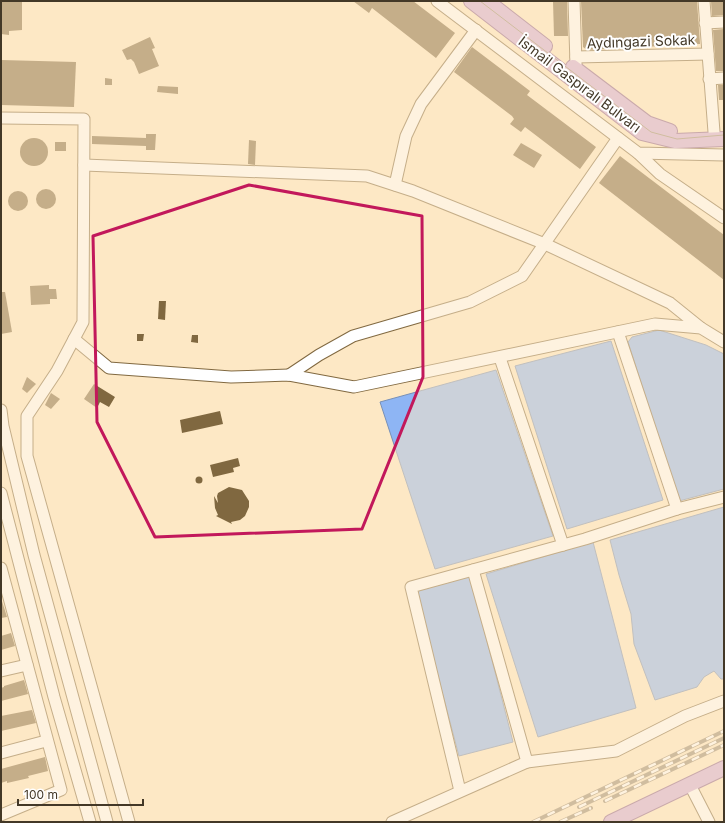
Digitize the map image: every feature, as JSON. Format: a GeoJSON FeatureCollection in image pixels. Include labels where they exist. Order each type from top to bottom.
{"type":"FeatureCollection","features":[{"type":"Feature","properties":{"kind":"main road","name":"İsmail Gaspıralı Bulvarı"},"geometry":{"type":"LineString","coordinates":[[471,1],[642,133],[675,142],[721,134]]}},
{"type":"Feature","properties":{"kind":"main road"},"geometry":{"type":"LineString","coordinates":[[487,1],[576,63],[647,123],[662,129],[677,132],[721,134]]}},
{"type":"Feature","properties":{"kind":"main road"},"geometry":{"type":"LineString","coordinates":[[619,820],[724,768]]}},
{"type":"Feature","properties":{"kind":"street"},"geometry":{"type":"LineString","coordinates":[[437,1],[638,153],[660,174],[724,218]]}},
{"type":"Feature","properties":{"kind":"street"},"geometry":{"type":"LineString","coordinates":[[574,1],[576,63]]}},
{"type":"Feature","properties":{"kind":"street"},"geometry":{"type":"LineString","coordinates":[[704,1],[709,79],[721,134]]}},
{"type":"Feature","properties":{"kind":"street"},"geometry":{"type":"LineString","coordinates":[[705,23],[724,22]]}},
{"type":"Feature","properties":{"kind":"street"},"geometry":{"type":"LineString","coordinates":[[395,185],[406,136],[421,104],[476,30]]}},
{"type":"Feature","properties":{"kind":"street","name":"Aydıngazi Sokak"},"geometry":{"type":"LineString","coordinates":[[576,63],[708,54]]}},
{"type":"Feature","properties":{"kind":"street"},"geometry":{"type":"LineString","coordinates":[[709,79],[724,78]]}},
{"type":"Feature","properties":{"kind":"street"},"geometry":{"type":"LineString","coordinates":[[1,118],[84,119],[83,322],[57,371],[27,416],[27,456],[129,822]]}},
{"type":"Feature","properties":{"kind":"street"},"geometry":{"type":"LineString","coordinates":[[289,375],[319,355],[353,336],[470,302],[522,276],[618,138]]}},
{"type":"Feature","properties":{"kind":"street"},"geometry":{"type":"LineString","coordinates":[[638,153],[724,155]]}},
{"type":"Feature","properties":{"kind":"street"},"geometry":{"type":"LineString","coordinates":[[84,165],[367,176],[395,185],[545,244],[670,303],[701,328],[724,342]]}},
{"type":"Feature","properties":{"kind":"street"},"geometry":{"type":"LineString","coordinates":[[74,339],[109,368],[231,377],[289,375],[354,387],[500,358],[655,324],[701,328]]}},
{"type":"Feature","properties":{"kind":"street"},"geometry":{"type":"LineString","coordinates":[[618,332],[677,509]]}},
{"type":"Feature","properties":{"kind":"street"},"geometry":{"type":"LineString","coordinates":[[500,358],[563,545]]}},
{"type":"Feature","properties":{"kind":"street"},"geometry":{"type":"LineString","coordinates":[[1,410],[3,426],[34,555],[107,822]]}},
{"type":"Feature","properties":{"kind":"street"},"geometry":{"type":"LineString","coordinates":[[1,493],[54,697],[90,822]]}},
{"type":"Feature","properties":{"kind":"street"},"geometry":{"type":"LineString","coordinates":[[460,791],[411,587],[563,545],[677,509],[724,497]]}},
{"type":"Feature","properties":{"kind":"street"},"geometry":{"type":"LineString","coordinates":[[1,568],[3,588],[27,665],[46,741],[61,790],[1,815]]}},
{"type":"Feature","properties":{"kind":"street"},"geometry":{"type":"LineString","coordinates":[[473,570],[527,762]]}},
{"type":"Feature","properties":{"kind":"street"},"geometry":{"type":"LineString","coordinates":[[1,671],[27,665]]}},
{"type":"Feature","properties":{"kind":"street"},"geometry":{"type":"LineString","coordinates":[[392,822],[527,762],[616,751],[685,716],[724,701]]}},
{"type":"Feature","properties":{"kind":"street"},"geometry":{"type":"LineString","coordinates":[[1,753],[46,741]]}},
{"type":"Feature","properties":{"kind":"street"},"geometry":{"type":"LineString","coordinates":[[690,786],[709,822]]}},
{"type":"Feature","properties":{"kind":"highlighted area"},"geometry":{"type":"Polygon","coordinates":[[[249,185],[422,216],[423,377],[362,529],[155,537],[97,422],[93,236],[249,185]]]}},
{"type":"Feature","properties":{"kind":"water"},"geometry":{"type":"Polygon","coordinates":[[[659,330],[706,345],[724,354],[724,489],[679,501],[628,342],[632,337],[659,330]]]}},
{"type":"Feature","properties":{"kind":"water"},"geometry":{"type":"Polygon","coordinates":[[[611,341],[663,500],[567,529],[515,366],[611,341]]]}},
{"type":"Feature","properties":{"kind":"water"},"geometry":{"type":"Polygon","coordinates":[[[496,370],[553,536],[435,569],[380,402],[496,370]]]}},
{"type":"Feature","properties":{"kind":"water"},"geometry":{"type":"Polygon","coordinates":[[[724,507],[724,679],[721,679],[714,671],[704,677],[697,687],[655,700],[634,644],[631,614],[610,540],[724,507]]]}},
{"type":"Feature","properties":{"kind":"water"},"geometry":{"type":"Polygon","coordinates":[[[593,542],[636,708],[538,737],[486,574],[593,542]]]}},
{"type":"Feature","properties":{"kind":"water"},"geometry":{"type":"Polygon","coordinates":[[[470,575],[513,742],[459,756],[415,589],[470,575]]]}},
{"type":"Feature","properties":{"kind":"building"},"geometry":{"type":"Polygon","coordinates":[[[1,1],[22,1],[22,30],[9,31],[9,35],[1,34],[1,1]]]}},
{"type":"Feature","properties":{"kind":"building"},"geometry":{"type":"Polygon","coordinates":[[[353,1],[413,1],[455,33],[436,58],[372,8],[369,13],[353,1]]]}},
{"type":"Feature","properties":{"kind":"building"},"geometry":{"type":"Polygon","coordinates":[[[553,1],[567,1],[568,36],[554,36],[553,1]]]}},
{"type":"Feature","properties":{"kind":"building"},"geometry":{"type":"Polygon","coordinates":[[[581,1],[697,1],[700,44],[587,50],[583,47],[581,1]]]}},
{"type":"Feature","properties":{"kind":"building"},"geometry":{"type":"Polygon","coordinates":[[[711,1],[724,1],[724,15],[712,16],[711,1]]]}},
{"type":"Feature","properties":{"kind":"building"},"geometry":{"type":"Polygon","coordinates":[[[724,29],[724,71],[716,71],[713,30],[724,29]]]}},
{"type":"Feature","properties":{"kind":"building"},"geometry":{"type":"Polygon","coordinates":[[[150,37],[155,48],[152,49],[159,66],[139,74],[134,62],[131,59],[127,60],[122,50],[150,37]]]}},
{"type":"Feature","properties":{"kind":"building"},"geometry":{"type":"Polygon","coordinates":[[[472,47],[530,91],[527,95],[596,147],[580,169],[525,127],[521,132],[510,124],[514,119],[512,116],[454,72],[472,47]]]}},
{"type":"Feature","properties":{"kind":"building"},"geometry":{"type":"Polygon","coordinates":[[[1,60],[76,62],[74,107],[1,105],[1,60]]]}},
{"type":"Feature","properties":{"kind":"building"},"geometry":{"type":"Polygon","coordinates":[[[105,78],[112,79],[112,85],[105,85],[105,78]]]}},
{"type":"Feature","properties":{"kind":"building"},"geometry":{"type":"Polygon","coordinates":[[[718,85],[724,85],[724,100],[719,100],[718,85]]]}},
{"type":"Feature","properties":{"kind":"building"},"geometry":{"type":"Polygon","coordinates":[[[158,86],[178,87],[178,94],[157,92],[158,86]]]}},
{"type":"Feature","properties":{"kind":"building"},"geometry":{"type":"Polygon","coordinates":[[[146,134],[156,134],[155,150],[146,150],[146,146],[92,144],[92,136],[146,138],[146,134]]]}},
{"type":"Feature","properties":{"kind":"building"},"geometry":{"type":"Polygon","coordinates":[[[34,138],[44,142],[48,152],[44,162],[34,166],[24,162],[20,152],[24,142],[34,138]]]}},
{"type":"Feature","properties":{"kind":"building"},"geometry":{"type":"Polygon","coordinates":[[[249,140],[256,141],[255,165],[248,164],[249,140]]]}},
{"type":"Feature","properties":{"kind":"building"},"geometry":{"type":"Polygon","coordinates":[[[55,142],[66,142],[66,151],[55,151],[55,142]]]}},
{"type":"Feature","properties":{"kind":"building"},"geometry":{"type":"Polygon","coordinates":[[[521,143],[542,155],[534,168],[513,155],[521,143]]]}},
{"type":"Feature","properties":{"kind":"building"},"geometry":{"type":"Polygon","coordinates":[[[620,156],[724,235],[724,280],[599,183],[620,156]]]}},
{"type":"Feature","properties":{"kind":"building"},"geometry":{"type":"Polygon","coordinates":[[[46,189],[53,192],[56,199],[53,206],[46,209],[39,206],[36,199],[39,192],[46,189]]]}},
{"type":"Feature","properties":{"kind":"building"},"geometry":{"type":"Polygon","coordinates":[[[18,191],[25,194],[28,201],[25,208],[18,211],[11,208],[8,201],[11,194],[18,191]]]}},
{"type":"Feature","properties":{"kind":"building"},"geometry":{"type":"Polygon","coordinates":[[[49,285],[49,289],[56,289],[57,299],[50,299],[50,304],[31,305],[30,286],[49,285]]]}},
{"type":"Feature","properties":{"kind":"building"},"geometry":{"type":"Polygon","coordinates":[[[1,292],[5,292],[12,332],[1,334],[1,292]]]}},
{"type":"Feature","properties":{"kind":"building"},"geometry":{"type":"Polygon","coordinates":[[[159,301],[166,301],[165,320],[158,319],[159,301]]]}},
{"type":"Feature","properties":{"kind":"building"},"geometry":{"type":"Polygon","coordinates":[[[137,334],[144,334],[143,341],[137,341],[137,334]]]}},
{"type":"Feature","properties":{"kind":"building"},"geometry":{"type":"Polygon","coordinates":[[[192,335],[198,335],[198,343],[191,342],[192,335]]]}},
{"type":"Feature","properties":{"kind":"building"},"geometry":{"type":"Polygon","coordinates":[[[27,377],[36,384],[27,393],[22,389],[27,377]]]}},
{"type":"Feature","properties":{"kind":"building"},"geometry":{"type":"Polygon","coordinates":[[[94,384],[115,397],[109,407],[100,402],[97,408],[84,399],[94,384]]]}},
{"type":"Feature","properties":{"kind":"building"},"geometry":{"type":"Polygon","coordinates":[[[51,393],[60,399],[51,409],[45,405],[51,393]]]}},
{"type":"Feature","properties":{"kind":"building"},"geometry":{"type":"Polygon","coordinates":[[[220,411],[223,424],[182,433],[180,420],[220,411]]]}},
{"type":"Feature","properties":{"kind":"building"},"geometry":{"type":"Polygon","coordinates":[[[238,458],[240,466],[233,468],[234,472],[213,477],[210,465],[238,458]]]}},
{"type":"Feature","properties":{"kind":"building"},"geometry":{"type":"Polygon","coordinates":[[[199,476],[202,477],[202,483],[199,484],[196,483],[195,480],[196,477],[199,476]]]}},
{"type":"Feature","properties":{"kind":"building"},"geometry":{"type":"Polygon","coordinates":[[[229,487],[242,490],[249,501],[249,507],[245,516],[240,520],[231,522],[232,524],[216,516],[218,515],[215,508],[214,496],[218,503],[218,493],[229,487]]]}},
{"type":"Feature","properties":{"kind":"building"},"geometry":{"type":"Polygon","coordinates":[[[1,598],[7,617],[1,618],[1,598]]]}},
{"type":"Feature","properties":{"kind":"building"},"geometry":{"type":"Polygon","coordinates":[[[11,633],[15,646],[1,650],[1,636],[11,633]]]}},
{"type":"Feature","properties":{"kind":"building"},"geometry":{"type":"Polygon","coordinates":[[[24,680],[28,694],[1,701],[1,688],[24,680]]]}},
{"type":"Feature","properties":{"kind":"building"},"geometry":{"type":"Polygon","coordinates":[[[32,710],[36,723],[1,731],[1,716],[32,710]]]}},
{"type":"Feature","properties":{"kind":"building"},"geometry":{"type":"Polygon","coordinates":[[[45,757],[48,771],[28,776],[29,778],[1,783],[1,769],[45,757]]]}},
{"type":"Feature","properties":{"kind":"tram line"},"geometry":{"type":"LineString","coordinates":[[480,1],[651,132],[677,139],[724,135]]}},
{"type":"Feature","properties":{"kind":"railway"},"geometry":{"type":"LineString","coordinates":[[533,822],[724,731]]}},
{"type":"Feature","properties":{"kind":"railway"},"geometry":{"type":"LineString","coordinates":[[579,807],[724,738]]}},
{"type":"Feature","properties":{"kind":"railway"},"geometry":{"type":"LineString","coordinates":[[605,801],[724,745]]}},
{"type":"Feature","properties":{"kind":"railway"},"geometry":{"type":"LineString","coordinates":[[560,822],[591,808]]}}]}
